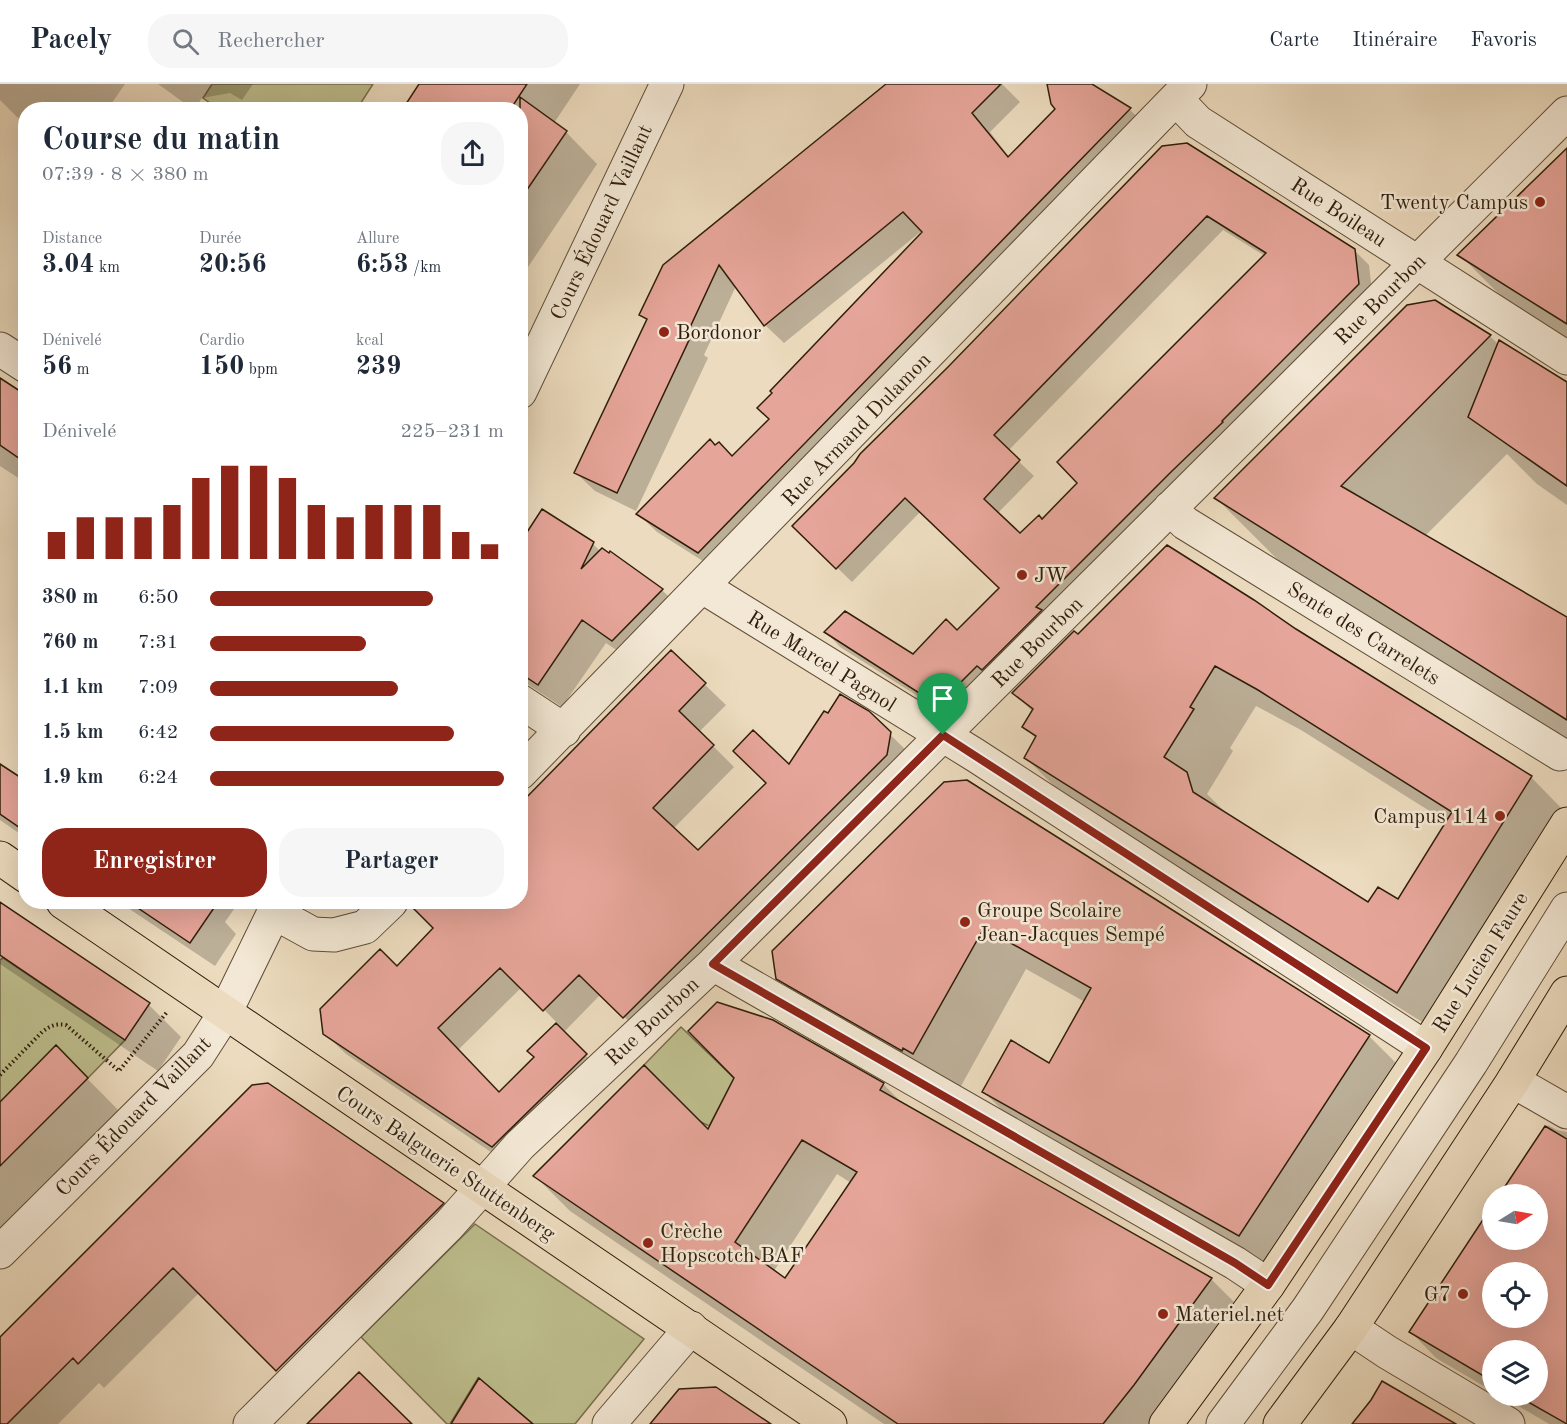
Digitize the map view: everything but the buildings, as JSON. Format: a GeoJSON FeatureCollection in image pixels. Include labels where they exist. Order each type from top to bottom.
{"type":"FeatureCollection","features":[{"type":"Feature","properties":{"kind":"main road","name":"Rue Lucien Faure"},"geometry":{"type":"LineString","coordinates":[[1166,1424],[1268,1285],[1426,1048],[1567,824]]}},
{"type":"Feature","properties":{"kind":"main road"},"geometry":{"type":"LineString","coordinates":[[0,858],[18,870]]}},
{"type":"Feature","properties":{"kind":"main road","name":"Cours Balguerie Stuttenberg"},"geometry":{"type":"LineString","coordinates":[[73,909],[830,1424]]}},
{"type":"Feature","properties":{"kind":"main road"},"geometry":{"type":"LineString","coordinates":[[1280,1424],[1351,1328],[1567,993]]}},
{"type":"Feature","properties":{"kind":"street","name":"Cours Édouard Vaillant"},"geometry":{"type":"LineString","coordinates":[[528,375],[667,84]]}},
{"type":"Feature","properties":{"kind":"street","name":"Rue Boileau"},"geometry":{"type":"LineString","coordinates":[[1183,92],[1198,122],[1567,358]]}},
{"type":"Feature","properties":{"kind":"street","name":"Rue Armand Dulamon"},"geometry":{"type":"LineString","coordinates":[[528,765],[1183,92]]}},
{"type":"Feature","properties":{"kind":"street","name":"Rue Bourbon"},"geometry":{"type":"LineString","coordinates":[[250,1424],[449,1225],[520,1145],[713,964],[1567,112]]}},
{"type":"Feature","properties":{"kind":"street","name":"Sente des Carrelets"},"geometry":{"type":"LineString","coordinates":[[1170,508],[1185,524],[1560,754]]}},
{"type":"Feature","properties":{"kind":"street","name":"Rue Marcel Pagnol"},"geometry":{"type":"LineString","coordinates":[[703,587],[943,735],[1426,1048]]}},
{"type":"Feature","properties":{"kind":"street"},"geometry":{"type":"LineString","coordinates":[[528,706],[564,730]]}},
{"type":"Feature","properties":{"kind":"street","name":"Cours Édouard Vaillant"},"geometry":{"type":"LineString","coordinates":[[0,1252],[198,1055],[225,1013],[275,909]]}},
{"type":"Feature","properties":{"kind":"street"},"geometry":{"type":"LineString","coordinates":[[279,909],[313,934],[334,935],[365,927],[384,909]]}},
{"type":"Feature","properties":{"kind":"street"},"geometry":{"type":"LineString","coordinates":[[1223,1424],[1308,1309],[1471,1063],[1567,909]]}},
{"type":"Feature","properties":{"kind":"street"},"geometry":{"type":"LineString","coordinates":[[713,964],[1235,1263],[1268,1285]]}},
{"type":"Feature","properties":{"kind":"street"},"geometry":{"type":"LineString","coordinates":[[1513,1080],[1567,1112]]}},
{"type":"Feature","properties":{"kind":"street"},"geometry":{"type":"LineString","coordinates":[[609,1424],[691,1328]]}},
{"type":"Feature","properties":{"kind":"street"},"geometry":{"type":"LineString","coordinates":[[1351,1328],[1508,1424]]}},
{"type":"Feature","properties":{"kind":"path"},"geometry":{"type":"LineString","coordinates":[[0,1075],[42,1032],[58,1024],[66,1026],[119,1071],[162,1020],[184,985]]}},
{"type":"Feature","properties":{"kind":"green space"},"geometry":{"type":"Polygon","coordinates":[[[212,84],[373,84],[361,102],[209,102],[203,98],[212,84]]]}},
{"type":"Feature","properties":{"kind":"green space"},"geometry":{"type":"Polygon","coordinates":[[[3,958],[125,1040],[88,1078],[56,1045],[0,1102],[0,960],[3,958]]]}},
{"type":"Feature","properties":{"kind":"green space"},"geometry":{"type":"Polygon","coordinates":[[[681,1027],[734,1078],[709,1126],[693,1118],[644,1065],[681,1027]]]}},
{"type":"Feature","properties":{"kind":"green space"},"geometry":{"type":"Polygon","coordinates":[[[475,1224],[644,1339],[575,1424],[533,1424],[478,1378],[450,1424],[447,1424],[361,1337],[475,1224]]]}},
{"type":"Feature","properties":{"kind":"place","name":"Twenty Campus"},"geometry":{"type":"Point","coordinates":[1540,202]}},
{"type":"Feature","properties":{"kind":"place","name":"Bordonor"},"geometry":{"type":"Point","coordinates":[664,332]}},
{"type":"Feature","properties":{"kind":"place","name":"JW"},"geometry":{"type":"Point","coordinates":[1022,575]}},
{"type":"Feature","properties":{"kind":"place","name":"Campus 114"},"geometry":{"type":"Point","coordinates":[1500,816]}},
{"type":"Feature","properties":{"kind":"place","name":"Groupe Scolaire Jean-Jacques Sempé"},"geometry":{"type":"Point","coordinates":[965,922]}},
{"type":"Feature","properties":{"kind":"place","name":"Crèche Hopscotch BAF"},"geometry":{"type":"Point","coordinates":[648,1243]}},
{"type":"Feature","properties":{"kind":"place","name":"G7"},"geometry":{"type":"Point","coordinates":[1463,1294]}},
{"type":"Feature","properties":{"kind":"place","name":"Materiel.net"},"geometry":{"type":"Point","coordinates":[1163,1314]}},
{"type":"Feature","properties":{"kind":"route"},"geometry":{"type":"LineString","coordinates":[[943,735],[1426,1048],[1268,1285],[1235,1263],[713,964],[943,735]]}}]}
